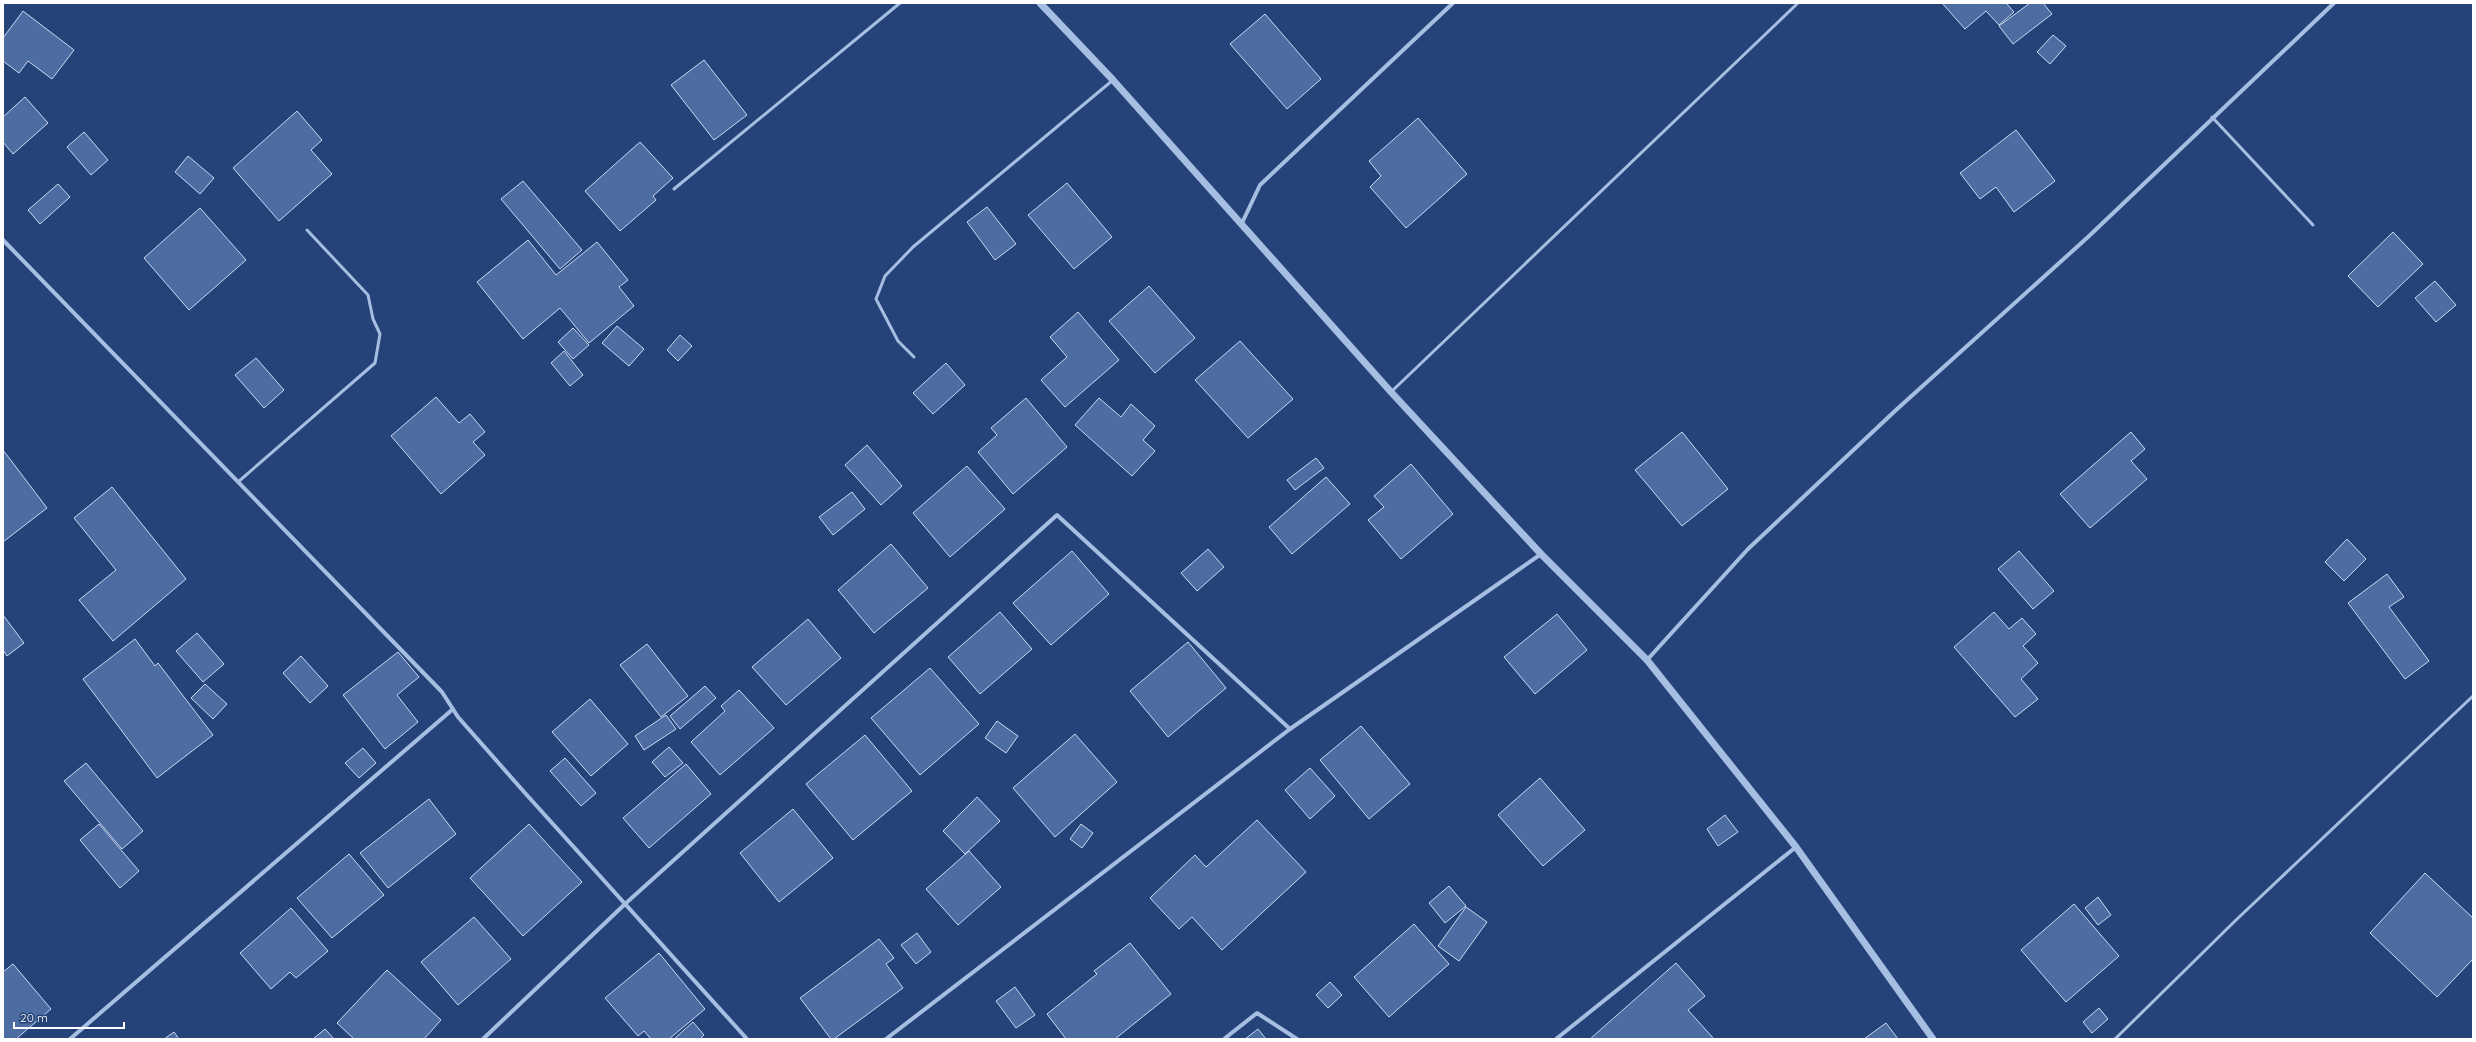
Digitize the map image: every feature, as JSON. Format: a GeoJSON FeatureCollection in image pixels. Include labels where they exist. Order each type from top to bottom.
{"type":"FeatureCollection","features":[{"type":"Feature","properties":{"kind":"street"},"geometry":{"type":"LineString","coordinates":[[1040,3],[1113,80],[1391,392],[1541,554],[1647,660],[1796,847],[1933,1039]]}},
{"type":"Feature","properties":{"kind":"street"},"geometry":{"type":"LineString","coordinates":[[1242,223],[1260,185],[1453,3]]}},
{"type":"Feature","properties":{"kind":"street"},"geometry":{"type":"LineString","coordinates":[[1647,660],[1754,544],[1896,410],[2088,237],[2334,3]]}},
{"type":"Feature","properties":{"kind":"street"},"geometry":{"type":"LineString","coordinates":[[3,240],[442,692],[453,709],[625,904],[747,1039]]}},
{"type":"Feature","properties":{"kind":"street"},"geometry":{"type":"LineString","coordinates":[[483,1039],[625,904],[1058,515],[1290,730]]}},
{"type":"Feature","properties":{"kind":"street"},"geometry":{"type":"LineString","coordinates":[[886,1039],[1290,730],[1541,554]]}},
{"type":"Feature","properties":{"kind":"street"},"geometry":{"type":"LineString","coordinates":[[70,1039],[453,709]]}},
{"type":"Feature","properties":{"kind":"street"},"geometry":{"type":"LineString","coordinates":[[1556,1039],[1796,847]]}},
{"type":"Feature","properties":{"kind":"street"},"geometry":{"type":"LineString","coordinates":[[1224,1039],[1257,1013],[1297,1039]]}},
{"type":"Feature","properties":{"kind":"lane"},"geometry":{"type":"LineString","coordinates":[[674,189],[900,3]]}},
{"type":"Feature","properties":{"kind":"lane"},"geometry":{"type":"LineString","coordinates":[[1391,392],[1798,3]]}},
{"type":"Feature","properties":{"kind":"lane"},"geometry":{"type":"LineString","coordinates":[[914,357],[898,341],[876,299],[885,276],[913,247],[1113,80]]}},
{"type":"Feature","properties":{"kind":"lane"},"geometry":{"type":"LineString","coordinates":[[2212,118],[2313,226]]}},
{"type":"Feature","properties":{"kind":"lane"},"geometry":{"type":"LineString","coordinates":[[238,482],[375,362],[380,334],[373,319],[368,295],[307,230]]}},
{"type":"Feature","properties":{"kind":"lane"},"geometry":{"type":"LineString","coordinates":[[2115,1039],[2235,921],[2473,696]]}},
{"type":"Feature","properties":{"kind":"building"},"geometry":{"type":"Polygon","coordinates":[[[1942,3],[2006,3],[2014,12],[1999,25],[1986,11],[1965,29],[1942,3]]]}},
{"type":"Feature","properties":{"kind":"building"},"geometry":{"type":"Polygon","coordinates":[[[2030,3],[2043,3],[2052,14],[2013,44],[1999,26],[2030,3]]]}},
{"type":"Feature","properties":{"kind":"building"},"geometry":{"type":"Polygon","coordinates":[[[23,11],[74,50],[52,79],[28,61],[19,73],[3,61],[3,38],[23,11]]]}},
{"type":"Feature","properties":{"kind":"building"},"geometry":{"type":"Polygon","coordinates":[[[1265,14],[1321,79],[1287,109],[1230,44],[1265,14]]]}},
{"type":"Feature","properties":{"kind":"building"},"geometry":{"type":"Polygon","coordinates":[[[2053,35],[2066,46],[2050,64],[2037,52],[2053,35]]]}},
{"type":"Feature","properties":{"kind":"building"},"geometry":{"type":"Polygon","coordinates":[[[704,60],[747,115],[714,140],[671,85],[704,60]]]}},
{"type":"Feature","properties":{"kind":"building"},"geometry":{"type":"Polygon","coordinates":[[[25,97],[48,123],[13,154],[3,142],[3,117],[25,97]]]}},
{"type":"Feature","properties":{"kind":"building"},"geometry":{"type":"Polygon","coordinates":[[[297,111],[322,140],[311,150],[332,174],[279,221],[233,168],[297,111]]]}},
{"type":"Feature","properties":{"kind":"building"},"geometry":{"type":"Polygon","coordinates":[[[1418,118],[1467,174],[1406,228],[1370,187],[1381,176],[1369,161],[1418,118]]]}},
{"type":"Feature","properties":{"kind":"building"},"geometry":{"type":"Polygon","coordinates":[[[2016,130],[2055,181],[2014,212],[1996,187],[1980,199],[1960,173],[2016,130]]]}},
{"type":"Feature","properties":{"kind":"building"},"geometry":{"type":"Polygon","coordinates":[[[84,132],[108,160],[91,175],[67,147],[84,132]]]}},
{"type":"Feature","properties":{"kind":"building"},"geometry":{"type":"Polygon","coordinates":[[[640,142],[673,178],[653,196],[656,200],[620,231],[585,191],[640,142]]]}},
{"type":"Feature","properties":{"kind":"building"},"geometry":{"type":"Polygon","coordinates":[[[188,156],[214,178],[200,194],[175,172],[188,156]]]}},
{"type":"Feature","properties":{"kind":"building"},"geometry":{"type":"Polygon","coordinates":[[[523,181],[582,250],[560,269],[501,199],[523,181]]]}},
{"type":"Feature","properties":{"kind":"building"},"geometry":{"type":"Polygon","coordinates":[[[1067,183],[1112,237],[1074,269],[1028,215],[1067,183]]]}},
{"type":"Feature","properties":{"kind":"building"},"geometry":{"type":"Polygon","coordinates":[[[58,184],[70,197],[40,224],[28,210],[58,184]]]}},
{"type":"Feature","properties":{"kind":"building"},"geometry":{"type":"Polygon","coordinates":[[[987,207],[1016,244],[995,260],[967,222],[987,207]]]}},
{"type":"Feature","properties":{"kind":"building"},"geometry":{"type":"Polygon","coordinates":[[[200,208],[246,260],[189,310],[144,258],[200,208]]]}},
{"type":"Feature","properties":{"kind":"building"},"geometry":{"type":"Polygon","coordinates":[[[2393,232],[2423,264],[2378,307],[2348,276],[2393,232]]]}},
{"type":"Feature","properties":{"kind":"building"},"geometry":{"type":"Polygon","coordinates":[[[528,240],[556,275],[597,242],[628,280],[619,287],[634,306],[589,343],[560,308],[523,339],[477,282],[528,240]]]}},
{"type":"Feature","properties":{"kind":"building"},"geometry":{"type":"Polygon","coordinates":[[[2435,281],[2456,305],[2436,322],[2415,298],[2435,281]]]}},
{"type":"Feature","properties":{"kind":"building"},"geometry":{"type":"Polygon","coordinates":[[[1149,286],[1195,338],[1155,373],[1109,321],[1149,286]]]}},
{"type":"Feature","properties":{"kind":"building"},"geometry":{"type":"Polygon","coordinates":[[[1078,312],[1119,360],[1065,407],[1041,380],[1067,357],[1050,337],[1078,312]]]}},
{"type":"Feature","properties":{"kind":"building"},"geometry":{"type":"Polygon","coordinates":[[[617,326],[644,349],[629,366],[602,343],[617,326]]]}},
{"type":"Feature","properties":{"kind":"building"},"geometry":{"type":"Polygon","coordinates":[[[573,328],[589,345],[573,359],[558,342],[573,328]]]}},
{"type":"Feature","properties":{"kind":"building"},"geometry":{"type":"Polygon","coordinates":[[[680,335],[692,346],[678,361],[667,350],[680,335]]]}},
{"type":"Feature","properties":{"kind":"building"},"geometry":{"type":"Polygon","coordinates":[[[1240,341],[1293,399],[1248,438],[1195,380],[1240,341]]]}},
{"type":"Feature","properties":{"kind":"building"},"geometry":{"type":"Polygon","coordinates":[[[564,351],[583,375],[570,386],[551,363],[564,351]]]}},
{"type":"Feature","properties":{"kind":"building"},"geometry":{"type":"Polygon","coordinates":[[[256,358],[284,390],[264,408],[235,375],[256,358]]]}},
{"type":"Feature","properties":{"kind":"building"},"geometry":{"type":"Polygon","coordinates":[[[946,363],[965,385],[933,414],[913,393],[946,363]]]}},
{"type":"Feature","properties":{"kind":"building"},"geometry":{"type":"Polygon","coordinates":[[[436,397],[459,423],[470,414],[485,432],[473,442],[485,455],[441,494],[391,436],[436,397]]]}},
{"type":"Feature","properties":{"kind":"building"},"geometry":{"type":"Polygon","coordinates":[[[1026,398],[1067,447],[1013,494],[978,452],[997,435],[991,428],[1026,398]]]}},
{"type":"Feature","properties":{"kind":"building"},"geometry":{"type":"Polygon","coordinates":[[[1099,398],[1121,417],[1131,404],[1155,426],[1143,440],[1155,451],[1132,476],[1075,425],[1099,398]]]}},
{"type":"Feature","properties":{"kind":"building"},"geometry":{"type":"Polygon","coordinates":[[[1682,432],[1728,489],[1682,526],[1635,470],[1682,432]]]}},
{"type":"Feature","properties":{"kind":"building"},"geometry":{"type":"Polygon","coordinates":[[[2131,432],[2145,449],[2131,461],[2147,479],[2090,528],[2060,494],[2131,432]]]}},
{"type":"Feature","properties":{"kind":"building"},"geometry":{"type":"Polygon","coordinates":[[[867,445],[902,486],[881,505],[845,465],[867,445]]]}},
{"type":"Feature","properties":{"kind":"building"},"geometry":{"type":"Polygon","coordinates":[[[3,450],[47,508],[3,542],[3,450]]]}},
{"type":"Feature","properties":{"kind":"building"},"geometry":{"type":"Polygon","coordinates":[[[1316,458],[1324,468],[1295,490],[1287,480],[1316,458]]]}},
{"type":"Feature","properties":{"kind":"building"},"geometry":{"type":"Polygon","coordinates":[[[1411,464],[1453,514],[1401,559],[1368,520],[1384,507],[1374,496],[1411,464]]]}},
{"type":"Feature","properties":{"kind":"building"},"geometry":{"type":"Polygon","coordinates":[[[967,466],[1005,509],[950,557],[913,513],[967,466]]]}},
{"type":"Feature","properties":{"kind":"building"},"geometry":{"type":"Polygon","coordinates":[[[1326,477],[1350,504],[1292,554],[1269,527],[1326,477]]]}},
{"type":"Feature","properties":{"kind":"building"},"geometry":{"type":"Polygon","coordinates":[[[112,487],[186,579],[113,641],[79,600],[116,570],[74,518],[112,487]]]}},
{"type":"Feature","properties":{"kind":"building"},"geometry":{"type":"Polygon","coordinates":[[[852,492],[865,509],[833,535],[819,517],[852,492]]]}},
{"type":"Feature","properties":{"kind":"building"},"geometry":{"type":"Polygon","coordinates":[[[2347,539],[2366,559],[2344,581],[2325,562],[2347,539]]]}},
{"type":"Feature","properties":{"kind":"building"},"geometry":{"type":"Polygon","coordinates":[[[891,544],[928,588],[874,633],[838,590],[891,544]]]}},
{"type":"Feature","properties":{"kind":"building"},"geometry":{"type":"Polygon","coordinates":[[[1208,549],[1224,567],[1197,591],[1181,573],[1208,549]]]}},
{"type":"Feature","properties":{"kind":"building"},"geometry":{"type":"Polygon","coordinates":[[[1072,551],[1109,594],[1051,645],[1013,603],[1072,551]]]}},
{"type":"Feature","properties":{"kind":"building"},"geometry":{"type":"Polygon","coordinates":[[[2019,551],[2054,591],[2033,609],[1998,569],[2019,551]]]}},
{"type":"Feature","properties":{"kind":"building"},"geometry":{"type":"Polygon","coordinates":[[[2387,574],[2404,597],[2389,607],[2429,661],[2405,679],[2348,603],[2387,574]]]}},
{"type":"Feature","properties":{"kind":"building"},"geometry":{"type":"Polygon","coordinates":[[[1000,612],[1032,649],[980,694],[948,657],[1000,612]]]}},
{"type":"Feature","properties":{"kind":"building"},"geometry":{"type":"Polygon","coordinates":[[[1994,612],[2009,629],[2022,618],[2036,634],[2023,646],[2038,663],[2021,679],[2038,699],[2015,717],[1954,647],[1994,612]]]}},
{"type":"Feature","properties":{"kind":"building"},"geometry":{"type":"Polygon","coordinates":[[[1557,614],[1587,650],[1535,694],[1504,657],[1557,614]]]}},
{"type":"Feature","properties":{"kind":"building"},"geometry":{"type":"Polygon","coordinates":[[[3,615],[24,643],[7,656],[3,650],[3,615]]]}},
{"type":"Feature","properties":{"kind":"building"},"geometry":{"type":"Polygon","coordinates":[[[808,619],[841,658],[786,705],[752,667],[808,619]]]}},
{"type":"Feature","properties":{"kind":"building"},"geometry":{"type":"Polygon","coordinates":[[[197,633],[224,664],[203,682],[176,651],[197,633]]]}},
{"type":"Feature","properties":{"kind":"building"},"geometry":{"type":"Polygon","coordinates":[[[135,639],[155,666],[158,663],[213,735],[157,778],[83,679],[135,639]]]}},
{"type":"Feature","properties":{"kind":"building"},"geometry":{"type":"Polygon","coordinates":[[[1188,642],[1226,688],[1168,737],[1130,691],[1188,642]]]}},
{"type":"Feature","properties":{"kind":"building"},"geometry":{"type":"Polygon","coordinates":[[[647,644],[688,696],[661,717],[620,665],[647,644]]]}},
{"type":"Feature","properties":{"kind":"building"},"geometry":{"type":"Polygon","coordinates":[[[398,652],[419,677],[397,695],[418,722],[385,749],[343,695],[398,652]]]}},
{"type":"Feature","properties":{"kind":"building"},"geometry":{"type":"Polygon","coordinates":[[[301,656],[328,686],[310,703],[283,673],[301,656]]]}},
{"type":"Feature","properties":{"kind":"building"},"geometry":{"type":"Polygon","coordinates":[[[930,668],[979,724],[920,775],[871,718],[930,668]]]}},
{"type":"Feature","properties":{"kind":"building"},"geometry":{"type":"Polygon","coordinates":[[[205,684],[227,704],[213,719],[191,698],[205,684]]]}},
{"type":"Feature","properties":{"kind":"building"},"geometry":{"type":"Polygon","coordinates":[[[705,686],[716,698],[680,729],[670,716],[705,686]]]}},
{"type":"Feature","properties":{"kind":"building"},"geometry":{"type":"Polygon","coordinates":[[[739,690],[774,728],[720,775],[691,742],[725,711],[721,706],[739,690]]]}},
{"type":"Feature","properties":{"kind":"building"},"geometry":{"type":"Polygon","coordinates":[[[590,699],[628,744],[591,776],[552,732],[590,699]]]}},
{"type":"Feature","properties":{"kind":"building"},"geometry":{"type":"Polygon","coordinates":[[[666,715],[676,729],[644,750],[635,736],[666,715]]]}},
{"type":"Feature","properties":{"kind":"building"},"geometry":{"type":"Polygon","coordinates":[[[997,721],[1018,736],[1006,753],[985,738],[997,721]]]}},
{"type":"Feature","properties":{"kind":"building"},"geometry":{"type":"Polygon","coordinates":[[[1361,726],[1410,784],[1369,819],[1320,760],[1361,726]]]}},
{"type":"Feature","properties":{"kind":"building"},"geometry":{"type":"Polygon","coordinates":[[[1075,734],[1117,782],[1055,837],[1013,788],[1075,734]]]}},
{"type":"Feature","properties":{"kind":"building"},"geometry":{"type":"Polygon","coordinates":[[[865,735],[912,791],[853,840],[806,784],[865,735]]]}},
{"type":"Feature","properties":{"kind":"building"},"geometry":{"type":"Polygon","coordinates":[[[669,747],[683,763],[665,777],[652,762],[669,747]]]}},
{"type":"Feature","properties":{"kind":"building"},"geometry":{"type":"Polygon","coordinates":[[[363,748],[376,763],[359,778],[345,763],[363,748]]]}},
{"type":"Feature","properties":{"kind":"building"},"geometry":{"type":"Polygon","coordinates":[[[565,758],[596,793],[581,806],[550,771],[565,758]]]}},
{"type":"Feature","properties":{"kind":"building"},"geometry":{"type":"Polygon","coordinates":[[[86,763],[143,831],[122,849],[64,781],[86,763]]]}},
{"type":"Feature","properties":{"kind":"building"},"geometry":{"type":"Polygon","coordinates":[[[686,764],[711,794],[649,848],[623,818],[686,764]]]}},
{"type":"Feature","properties":{"kind":"building"},"geometry":{"type":"Polygon","coordinates":[[[1310,768],[1335,796],[1310,819],[1285,790],[1310,768]]]}},
{"type":"Feature","properties":{"kind":"building"},"geometry":{"type":"Polygon","coordinates":[[[1540,778],[1585,830],[1543,866],[1498,815],[1540,778]]]}},
{"type":"Feature","properties":{"kind":"building"},"geometry":{"type":"Polygon","coordinates":[[[977,797],[1000,821],[965,854],[943,831],[977,797]]]}},
{"type":"Feature","properties":{"kind":"building"},"geometry":{"type":"Polygon","coordinates":[[[429,799],[456,834],[388,888],[360,853],[429,799]]]}},
{"type":"Feature","properties":{"kind":"building"},"geometry":{"type":"Polygon","coordinates":[[[793,809],[833,858],[779,902],[740,853],[793,809]]]}},
{"type":"Feature","properties":{"kind":"building"},"geometry":{"type":"Polygon","coordinates":[[[1725,815],[1738,832],[1718,846],[1707,829],[1725,815]]]}},
{"type":"Feature","properties":{"kind":"building"},"geometry":{"type":"Polygon","coordinates":[[[1257,820],[1306,872],[1222,950],[1192,917],[1179,929],[1150,898],[1195,855],[1206,867],[1257,820]]]}},
{"type":"Feature","properties":{"kind":"building"},"geometry":{"type":"Polygon","coordinates":[[[99,824],[139,871],[120,888],[80,840],[99,824]]]}},
{"type":"Feature","properties":{"kind":"building"},"geometry":{"type":"Polygon","coordinates":[[[529,824],[582,882],[523,936],[470,878],[529,824]]]}},
{"type":"Feature","properties":{"kind":"building"},"geometry":{"type":"Polygon","coordinates":[[[1081,824],[1093,833],[1082,848],[1070,839],[1081,824]]]}},
{"type":"Feature","properties":{"kind":"building"},"geometry":{"type":"Polygon","coordinates":[[[969,851],[1001,887],[958,925],[926,889],[969,851]]]}},
{"type":"Feature","properties":{"kind":"building"},"geometry":{"type":"Polygon","coordinates":[[[349,854],[384,895],[332,938],[297,898],[349,854]]]}},
{"type":"Feature","properties":{"kind":"building"},"geometry":{"type":"Polygon","coordinates":[[[2425,873],[2473,918],[2473,959],[2437,997],[2370,933],[2425,873]]]}},
{"type":"Feature","properties":{"kind":"building"},"geometry":{"type":"Polygon","coordinates":[[[1449,886],[1466,906],[1445,923],[1429,903],[1449,886]]]}},
{"type":"Feature","properties":{"kind":"building"},"geometry":{"type":"Polygon","coordinates":[[[2098,897],[2111,915],[2098,925],[2085,908],[2098,897]]]}},
{"type":"Feature","properties":{"kind":"building"},"geometry":{"type":"Polygon","coordinates":[[[2074,904],[2119,956],[2066,1002],[2021,950],[2074,904]]]}},
{"type":"Feature","properties":{"kind":"building"},"geometry":{"type":"Polygon","coordinates":[[[1466,907],[1487,922],[1459,961],[1438,946],[1466,907]]]}},
{"type":"Feature","properties":{"kind":"building"},"geometry":{"type":"Polygon","coordinates":[[[291,908],[328,951],[296,978],[290,972],[271,989],[240,953],[291,908]]]}},
{"type":"Feature","properties":{"kind":"building"},"geometry":{"type":"Polygon","coordinates":[[[474,917],[511,959],[458,1005],[421,962],[474,917]]]}},
{"type":"Feature","properties":{"kind":"building"},"geometry":{"type":"Polygon","coordinates":[[[1414,924],[1449,964],[1389,1017],[1354,977],[1414,924]]]}},
{"type":"Feature","properties":{"kind":"building"},"geometry":{"type":"Polygon","coordinates":[[[917,933],[931,952],[916,964],[901,945],[917,933]]]}},
{"type":"Feature","properties":{"kind":"building"},"geometry":{"type":"Polygon","coordinates":[[[879,939],[894,958],[886,964],[903,988],[834,1039],[831,1039],[800,998],[879,939]]]}},
{"type":"Feature","properties":{"kind":"building"},"geometry":{"type":"Polygon","coordinates":[[[1130,943],[1171,994],[1115,1039],[1066,1039],[1047,1014],[1097,974],[1094,971],[1130,943]]]}},
{"type":"Feature","properties":{"kind":"building"},"geometry":{"type":"Polygon","coordinates":[[[659,953],[705,1009],[669,1039],[651,1039],[644,1031],[638,1036],[605,998],[659,953]]]}},
{"type":"Feature","properties":{"kind":"building"},"geometry":{"type":"Polygon","coordinates":[[[1676,963],[1705,996],[1688,1010],[1714,1039],[1590,1039],[1676,963]]]}},
{"type":"Feature","properties":{"kind":"building"},"geometry":{"type":"Polygon","coordinates":[[[13,964],[51,1009],[16,1039],[3,1039],[3,972],[13,964]]]}},
{"type":"Feature","properties":{"kind":"building"},"geometry":{"type":"Polygon","coordinates":[[[387,970],[441,1020],[424,1039],[354,1039],[337,1023],[387,970]]]}},
{"type":"Feature","properties":{"kind":"building"},"geometry":{"type":"Polygon","coordinates":[[[1330,982],[1342,995],[1328,1008],[1316,995],[1330,982]]]}},
{"type":"Feature","properties":{"kind":"building"},"geometry":{"type":"Polygon","coordinates":[[[1015,987],[1035,1015],[1016,1028],[996,1001],[1015,987]]]}},
{"type":"Feature","properties":{"kind":"building"},"geometry":{"type":"Polygon","coordinates":[[[2099,1008],[2108,1019],[2092,1033],[2083,1022],[2099,1008]]]}},
{"type":"Feature","properties":{"kind":"building"},"geometry":{"type":"Polygon","coordinates":[[[693,1022],[704,1035],[700,1039],[674,1039],[693,1022]]]}},
{"type":"Feature","properties":{"kind":"building"},"geometry":{"type":"Polygon","coordinates":[[[1886,1023],[1898,1039],[1864,1039],[1886,1023]]]}},
{"type":"Feature","properties":{"kind":"building"},"geometry":{"type":"Polygon","coordinates":[[[325,1029],[334,1039],[313,1039],[325,1029]]]}},
{"type":"Feature","properties":{"kind":"building"},"geometry":{"type":"Polygon","coordinates":[[[1258,1029],[1266,1039],[1245,1039],[1258,1029]]]}},
{"type":"Feature","properties":{"kind":"building"},"geometry":{"type":"Polygon","coordinates":[[[174,1032],[179,1039],[164,1039],[174,1032]]]}}]}
